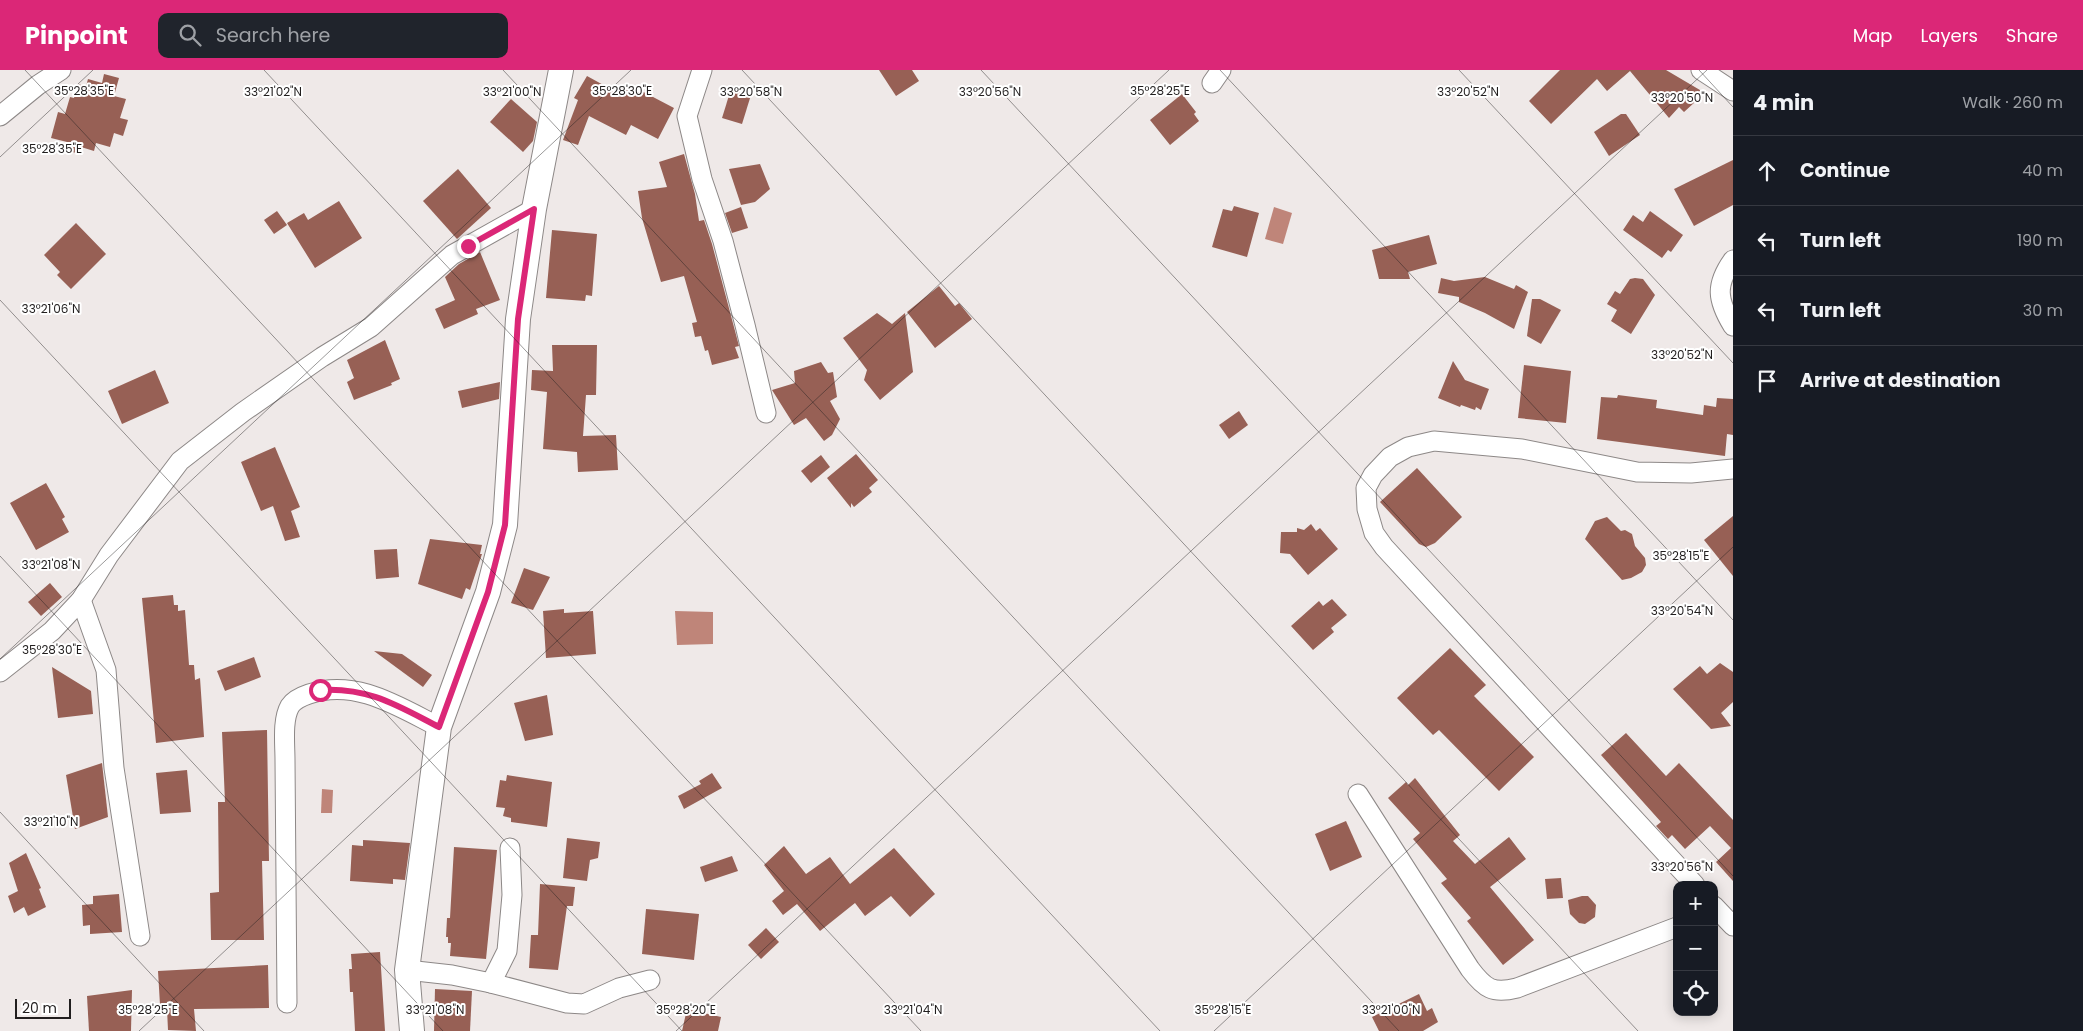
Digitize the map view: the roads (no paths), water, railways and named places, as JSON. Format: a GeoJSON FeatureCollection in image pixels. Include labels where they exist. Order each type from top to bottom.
{"type":"FeatureCollection","features":[{"type":"Feature","properties":{"kind":"street"},"geometry":{"type":"LineString","coordinates":[[0,116],[38,85],[61,70]]}},
{"type":"Feature","properties":{"kind":"street"},"geometry":{"type":"LineString","coordinates":[[412,1031],[407,970],[439,727],[488,592],[505,525],[518,319],[534,209],[561,70]]}},
{"type":"Feature","properties":{"kind":"street"},"geometry":{"type":"LineString","coordinates":[[702,70],[688,116],[702,179],[723,241],[766,413]]}},
{"type":"Feature","properties":{"kind":"street"},"geometry":{"type":"LineString","coordinates":[[1701,70],[1733,91]]}},
{"type":"Feature","properties":{"kind":"street"},"geometry":{"type":"LineString","coordinates":[[0,672],[52,631],[81,600],[110,555],[180,461],[243,412],[322,357],[371,327],[452,255],[534,209]]}},
{"type":"Feature","properties":{"kind":"street"},"geometry":{"type":"LineString","coordinates":[[1733,260],[1720,279],[1720,295],[1726,315],[1733,326]]}},
{"type":"Feature","properties":{"kind":"street"},"geometry":{"type":"LineString","coordinates":[[1691,881],[1384,547],[1374,533],[1368,510],[1366,488],[1374,475],[1390,457],[1408,447],[1434,441],[1522,449],[1637,472],[1691,473],[1733,469]]}},
{"type":"Feature","properties":{"kind":"street"},"geometry":{"type":"LineString","coordinates":[[81,600],[106,670],[114,768],[140,936]]}},
{"type":"Feature","properties":{"kind":"street"},"geometry":{"type":"LineString","coordinates":[[287,1003],[285,760],[286,720],[290,706],[301,697],[320,690],[340,689],[377,696],[439,727]]}},
{"type":"Feature","properties":{"kind":"street"},"geometry":{"type":"LineString","coordinates":[[1358,794],[1470,969],[1490,989],[1502,992],[1517,988],[1620,947],[1673,928]]}},
{"type":"Feature","properties":{"kind":"street"},"geometry":{"type":"LineString","coordinates":[[491,983],[507,951],[512,895],[510,848]]}},
{"type":"Feature","properties":{"kind":"street"},"geometry":{"type":"LineString","coordinates":[[1718,912],[1733,926]]}},
{"type":"Feature","properties":{"kind":"street"},"geometry":{"type":"LineString","coordinates":[[407,970],[452,975],[491,983],[566,1003],[584,1004],[619,988],[650,980]]}}]}
